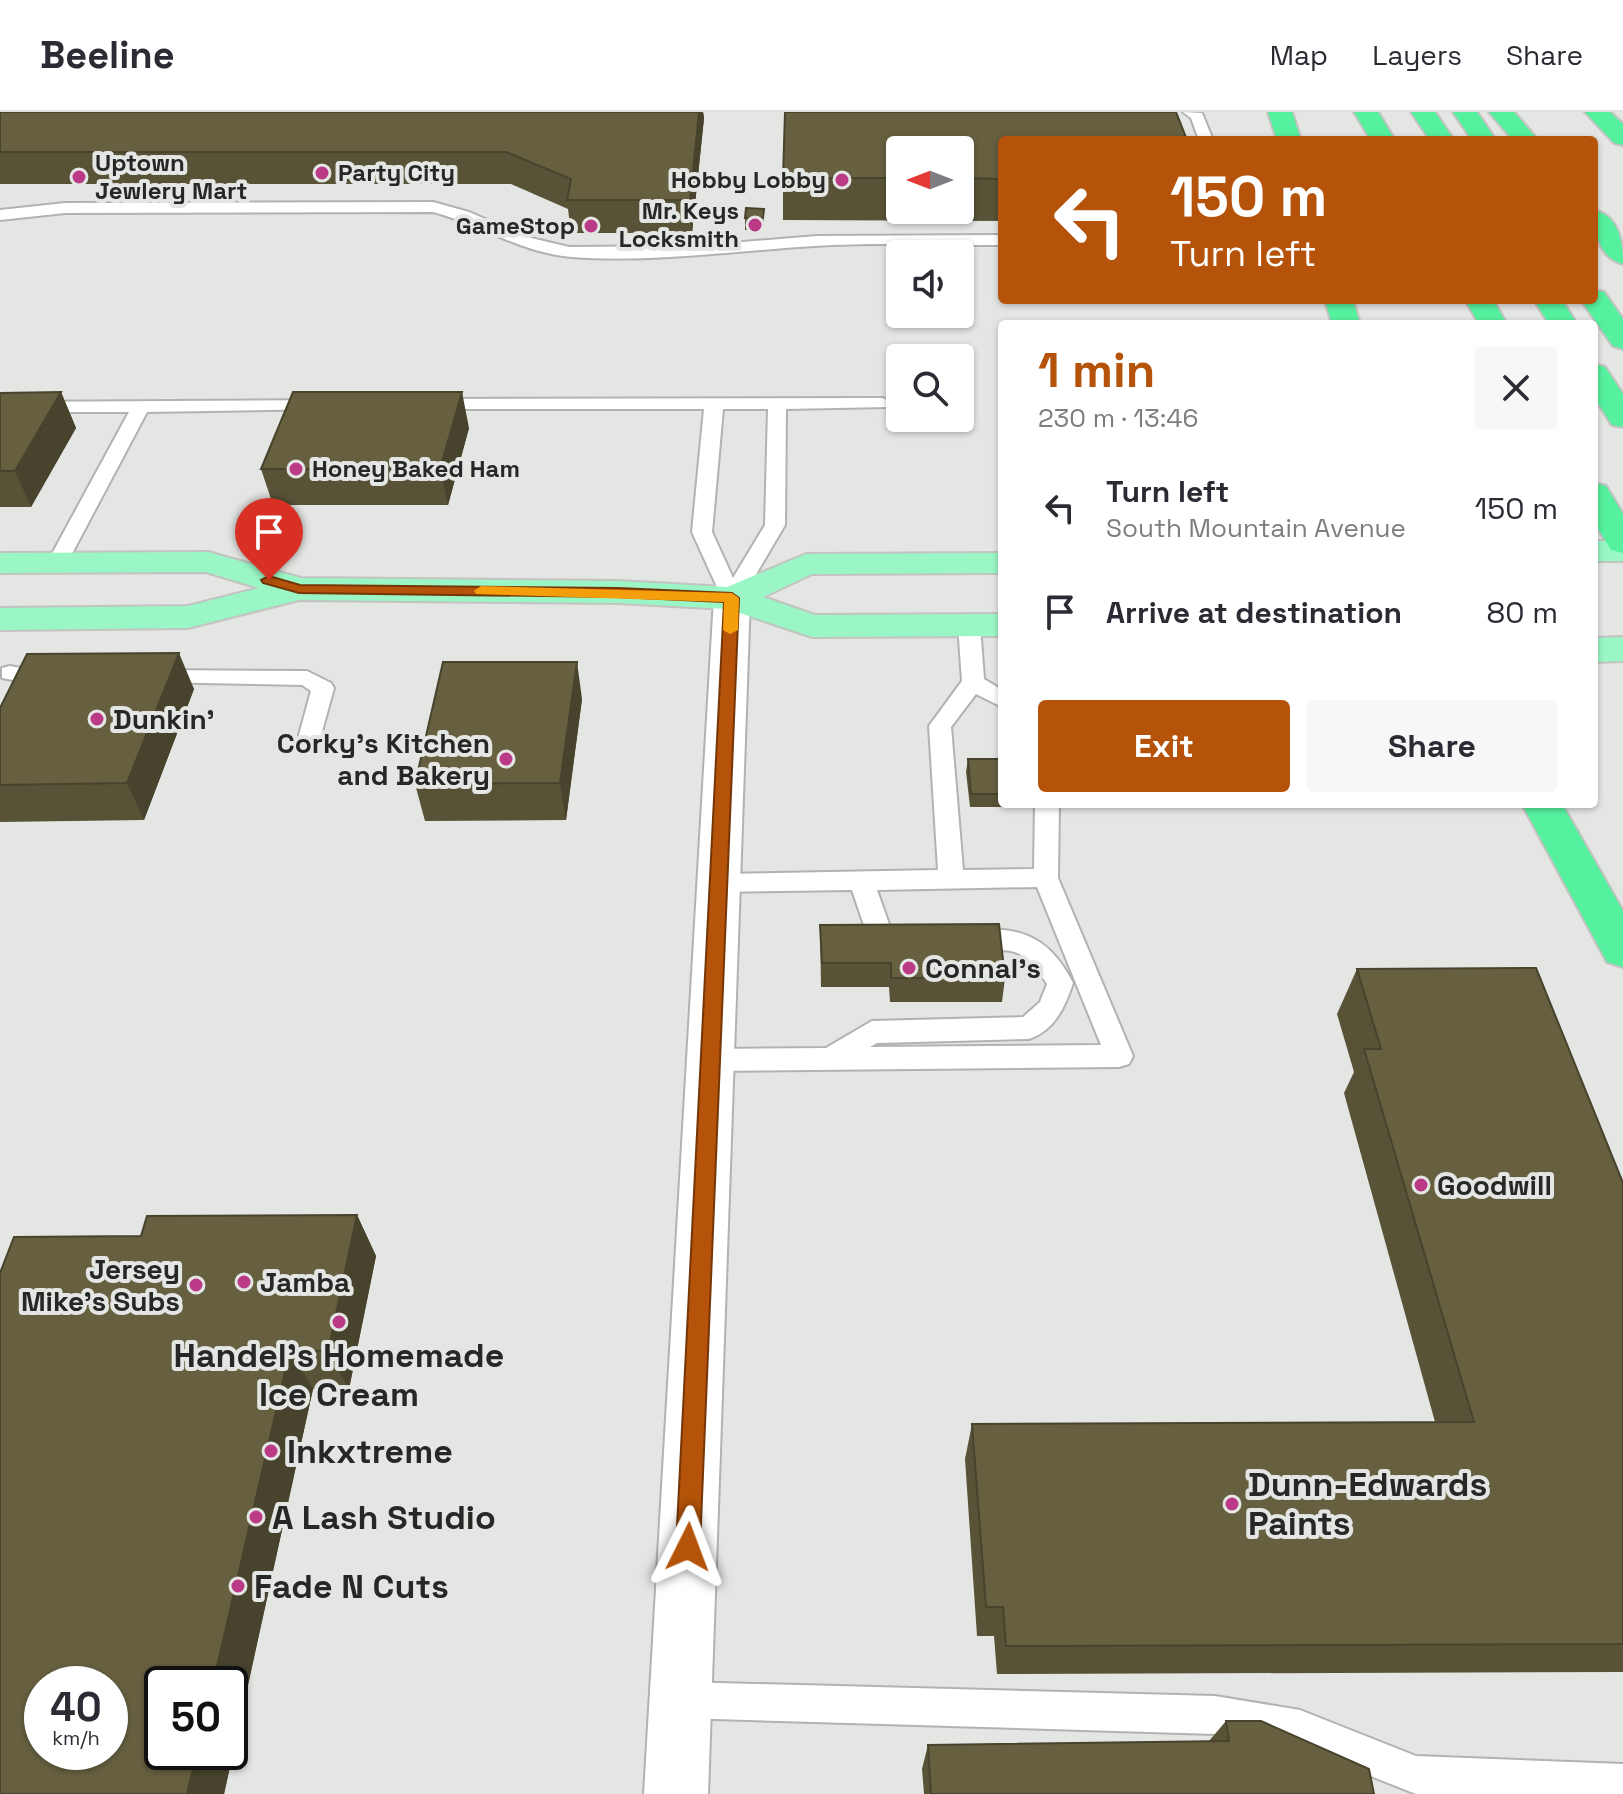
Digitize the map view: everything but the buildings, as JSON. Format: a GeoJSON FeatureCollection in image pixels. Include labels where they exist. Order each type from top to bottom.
{"type":"FeatureCollection","features":[{"type":"Feature","properties":{"kind":"highway"},"geometry":{"type":"LineString","coordinates":[[1280,112],[1288,136]]}},
{"type":"Feature","properties":{"kind":"highway"},"geometry":{"type":"LineString","coordinates":[[1366,112],[1381,136]]}},
{"type":"Feature","properties":{"kind":"highway"},"geometry":{"type":"LineString","coordinates":[[1423,112],[1439,136]]}},
{"type":"Feature","properties":{"kind":"highway"},"geometry":{"type":"LineString","coordinates":[[1465,112],[1481,136]]}},
{"type":"Feature","properties":{"kind":"highway"},"geometry":{"type":"LineString","coordinates":[[1501,112],[1522,136]]}},
{"type":"Feature","properties":{"kind":"highway"},"geometry":{"type":"LineString","coordinates":[[1517,112],[1534,136]]}},
{"type":"Feature","properties":{"kind":"highway"},"geometry":{"type":"LineString","coordinates":[[1597,112],[1623,138]]}},
{"type":"Feature","properties":{"kind":"highway"},"geometry":{"type":"LineString","coordinates":[[1598,223],[1623,256]]}},
{"type":"Feature","properties":{"kind":"highway"},"geometry":{"type":"LineString","coordinates":[[1598,304],[1623,340]]}},
{"type":"Feature","properties":{"kind":"highway"},"geometry":{"type":"LineString","coordinates":[[1598,379],[1623,418]]}},
{"type":"Feature","properties":{"kind":"highway"},"geometry":{"type":"LineString","coordinates":[[1598,500],[1623,543]]}},
{"type":"Feature","properties":{"kind":"highway"},"geometry":{"type":"LineString","coordinates":[[1544,808],[1623,950]]}},
{"type":"Feature","properties":{"kind":"main road"},"geometry":{"type":"LineString","coordinates":[[1598,551],[1623,551]]}},
{"type":"Feature","properties":{"kind":"main road"},"geometry":{"type":"LineString","coordinates":[[0,563],[208,562],[299,589]]}},
{"type":"Feature","properties":{"kind":"main road"},"geometry":{"type":"LineString","coordinates":[[732,598],[806,564],[998,563]]}},
{"type":"Feature","properties":{"kind":"main road"},"geometry":{"type":"LineString","coordinates":[[0,619],[188,617],[299,589],[618,592],[732,598],[812,626],[986,625]]}},
{"type":"Feature","properties":{"kind":"main road"},"geometry":{"type":"LineString","coordinates":[[676,1794],[732,598]]}},
{"type":"Feature","properties":{"kind":"main road"},"geometry":{"type":"LineString","coordinates":[[1598,650],[1623,649]]}},
{"type":"Feature","properties":{"kind":"lane"},"geometry":{"type":"LineString","coordinates":[[1190,112],[1197,116],[1204,136]]}},
{"type":"Feature","properties":{"kind":"lane"},"geometry":{"type":"LineString","coordinates":[[0,215],[65,208],[433,207],[464,215],[521,240],[569,252],[694,251],[817,241],[998,240]]}},
{"type":"Feature","properties":{"kind":"lane"},"geometry":{"type":"LineString","coordinates":[[714,403],[702,532],[732,598]]}},
{"type":"Feature","properties":{"kind":"lane"},"geometry":{"type":"LineString","coordinates":[[732,598],[775,525],[777,403]]}},
{"type":"Feature","properties":{"kind":"lane"},"geometry":{"type":"LineString","coordinates":[[414,404],[883,403]]}},
{"type":"Feature","properties":{"kind":"lane"},"geometry":{"type":"LineString","coordinates":[[0,407],[338,405]]}},
{"type":"Feature","properties":{"kind":"lane"},"geometry":{"type":"LineString","coordinates":[[57,563],[141,406]]}},
{"type":"Feature","properties":{"kind":"lane"},"geometry":{"type":"LineString","coordinates":[[951,880],[940,726],[973,682],[986,625]]}},
{"type":"Feature","properties":{"kind":"lane"},"geometry":{"type":"LineString","coordinates":[[10,673],[36,680],[68,681]]}},
{"type":"Feature","properties":{"kind":"lane"},"geometry":{"type":"LineString","coordinates":[[126,679],[171,676],[307,678],[323,688],[310,735]]}},
{"type":"Feature","properties":{"kind":"lane"},"geometry":{"type":"LineString","coordinates":[[973,682],[998,698]]}},
{"type":"Feature","properties":{"kind":"lane"},"geometry":{"type":"LineString","coordinates":[[710,1060],[1119,1056],[1046,878],[1047,808]]}},
{"type":"Feature","properties":{"kind":"lane"},"geometry":{"type":"LineString","coordinates":[[719,883],[1046,878]]}},
{"type":"Feature","properties":{"kind":"lane"},"geometry":{"type":"LineString","coordinates":[[832,1058],[872,1032],[1029,1028],[1051,1008],[1060,983],[1043,954],[1017,939],[882,940],[861,881]]}},
{"type":"Feature","properties":{"kind":"lane"},"geometry":{"type":"LineString","coordinates":[[681,1700],[1215,1715],[1300,1729],[1416,1775],[1623,1783]]}},
{"type":"Feature","properties":{"kind":"slow traffic"},"geometry":{"type":"LineString","coordinates":[[481,591],[618,592],[732,598],[730,630]]}},
{"type":"Feature","properties":{"kind":"place","name":"Party City"},"geometry":{"type":"Point","coordinates":[322,173]}},
{"type":"Feature","properties":{"kind":"place","name":"Uptown Jewlery Mart"},"geometry":{"type":"Point","coordinates":[79,177]}},
{"type":"Feature","properties":{"kind":"place","name":"Hobby Lobby"},"geometry":{"type":"Point","coordinates":[842,180]}},
{"type":"Feature","properties":{"kind":"place","name":"Mr. Keys Locksmith"},"geometry":{"type":"Point","coordinates":[755,225]}},
{"type":"Feature","properties":{"kind":"place","name":"GameStop"},"geometry":{"type":"Point","coordinates":[591,226]}},
{"type":"Feature","properties":{"kind":"place","name":"Honey Baked Ham"},"geometry":{"type":"Point","coordinates":[296,469]}},
{"type":"Feature","properties":{"kind":"place","name":"Dunkin'"},"geometry":{"type":"Point","coordinates":[97,719]}},
{"type":"Feature","properties":{"kind":"place","name":"Corky's Kitchen and Bakery"},"geometry":{"type":"Point","coordinates":[506,759]}},
{"type":"Feature","properties":{"kind":"place","name":"Connal's"},"geometry":{"type":"Point","coordinates":[909,968]}},
{"type":"Feature","properties":{"kind":"place","name":"Goodwill"},"geometry":{"type":"Point","coordinates":[1421,1185]}},
{"type":"Feature","properties":{"kind":"place","name":"Jamba"},"geometry":{"type":"Point","coordinates":[244,1282]}},
{"type":"Feature","properties":{"kind":"place","name":"Jersey Mike's Subs"},"geometry":{"type":"Point","coordinates":[196,1285]}},
{"type":"Feature","properties":{"kind":"place","name":"Handel's Homemade Ice Cream"},"geometry":{"type":"Point","coordinates":[339,1322]}},
{"type":"Feature","properties":{"kind":"place","name":"Inkxtreme"},"geometry":{"type":"Point","coordinates":[271,1451]}},
{"type":"Feature","properties":{"kind":"place","name":"Dunn-Edwards Paints"},"geometry":{"type":"Point","coordinates":[1232,1504]}},
{"type":"Feature","properties":{"kind":"place","name":"A Lash Studio"},"geometry":{"type":"Point","coordinates":[256,1517]}},
{"type":"Feature","properties":{"kind":"place","name":"Fade N Cuts"},"geometry":{"type":"Point","coordinates":[238,1586]}},
{"type":"Feature","properties":{"kind":"route"},"geometry":{"type":"LineString","coordinates":[[269,580],[299,589],[618,592],[732,598],[688,1547]]}}]}
